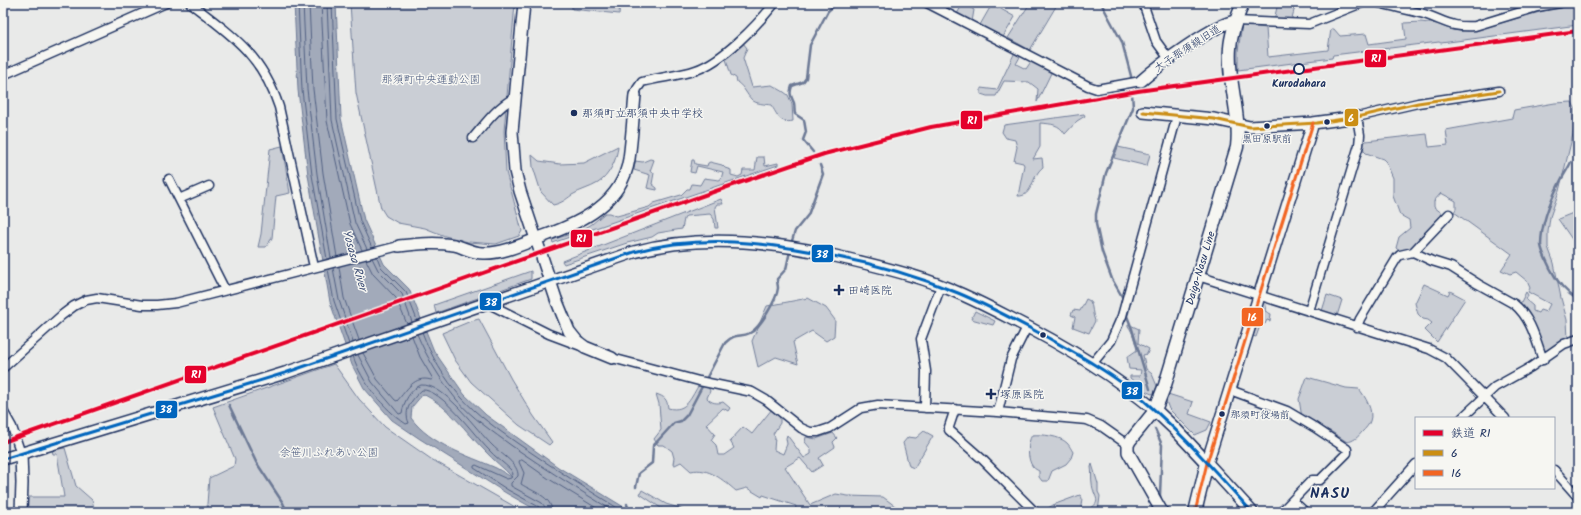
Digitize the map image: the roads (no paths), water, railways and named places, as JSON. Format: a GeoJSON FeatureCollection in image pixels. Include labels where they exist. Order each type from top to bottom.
{"type":"FeatureCollection","features":[{"type":"Feature","properties":{"kind":"main road"},"geometry":{"type":"LineString","coordinates":[[524,3],[512,132],[515,171],[536,239],[569,331],[577,341],[585,347],[612,358]]}},
{"type":"Feature","properties":{"kind":"main road","name":"Daigo-Nasu Line"},"geometry":{"type":"LineString","coordinates":[[1155,410],[1165,385],[1235,156],[1239,133],[1230,56],[1231,38],[1243,3]]}},
{"type":"Feature","properties":{"kind":"main road","name":"大子那須線旧道"},"geometry":{"type":"LineString","coordinates":[[1139,81],[1169,59],[1218,27],[1236,21]]}},
{"type":"Feature","properties":{"kind":"main road"},"geometry":{"type":"LineString","coordinates":[[399,246],[440,243],[456,245],[482,253],[499,251],[536,239],[586,218],[604,205],[620,185],[625,173],[629,159],[634,95]]}},
{"type":"Feature","properties":{"kind":"main road"},"geometry":{"type":"LineString","coordinates":[[1142,112],[1214,119],[1250,127],[1313,123],[1357,117]]}},
{"type":"Feature","properties":{"kind":"main road"},"geometry":{"type":"LineString","coordinates":[[1195,512],[1207,463],[1313,123]]}},
{"type":"Feature","properties":{"kind":"main road"},"geometry":{"type":"LineString","coordinates":[[3,459],[238,388],[440,320],[550,280],[634,252],[658,246],[693,241],[724,241],[793,247],[858,261],[914,276],[941,286],[988,307],[1027,327],[1092,364],[1128,388],[1155,410],[1252,512]]}},
{"type":"Feature","properties":{"kind":"main road"},"geometry":{"type":"LineString","coordinates":[[1155,410],[1128,445],[1128,452],[1130,459],[1162,512]]}},
{"type":"Feature","properties":{"kind":"main road"},"geometry":{"type":"LineString","coordinates":[[21,454],[21,512]]}},
{"type":"Feature","properties":{"kind":"street"},"geometry":{"type":"LineString","coordinates":[[3,75],[166,3]]}},
{"type":"Feature","properties":{"kind":"street"},"geometry":{"type":"LineString","coordinates":[[190,3],[238,40],[251,54],[273,88],[279,108],[314,267]]}},
{"type":"Feature","properties":{"kind":"street"},"geometry":{"type":"LineString","coordinates":[[634,95],[642,82],[696,70],[709,64],[742,39],[775,3]]}},
{"type":"Feature","properties":{"kind":"street"},"geometry":{"type":"LineString","coordinates":[[927,3],[951,14],[1088,86],[1098,89],[1139,81]]}},
{"type":"Feature","properties":{"kind":"street"},"geometry":{"type":"LineString","coordinates":[[1143,3],[1156,41],[1169,59]]}},
{"type":"Feature","properties":{"kind":"street"},"geometry":{"type":"LineString","coordinates":[[1236,21],[1309,24],[1362,3]]}},
{"type":"Feature","properties":{"kind":"street"},"geometry":{"type":"LineString","coordinates":[[1379,3],[1424,14],[1454,26],[1465,27],[1475,26],[1537,7],[1560,3]]}},
{"type":"Feature","properties":{"kind":"street"},"geometry":{"type":"LineString","coordinates":[[1309,311],[1359,145],[1360,135],[1357,117],[1412,104],[1499,91]]}},
{"type":"Feature","properties":{"kind":"street"},"geometry":{"type":"LineString","coordinates":[[473,138],[496,111],[514,98]]}},
{"type":"Feature","properties":{"kind":"street"},"geometry":{"type":"LineString","coordinates":[[1092,364],[1111,341],[1122,316],[1177,116]]}},
{"type":"Feature","properties":{"kind":"street"},"geometry":{"type":"LineString","coordinates":[[169,179],[225,290]]}},
{"type":"Feature","properties":{"kind":"street"},"geometry":{"type":"LineString","coordinates":[[179,199],[209,186]]}},
{"type":"Feature","properties":{"kind":"street"},"geometry":{"type":"LineString","coordinates":[[1413,252],[1449,214]]}},
{"type":"Feature","properties":{"kind":"street"},"geometry":{"type":"LineString","coordinates":[[4,366],[62,315],[74,306],[86,300],[97,298],[157,306],[176,303],[399,246]]}},
{"type":"Feature","properties":{"kind":"street"},"geometry":{"type":"LineString","coordinates":[[1357,327],[1360,319],[1397,258],[1402,254],[1413,252],[1432,261],[1452,267],[1519,308],[1531,326],[1543,360]]}},
{"type":"Feature","properties":{"kind":"street"},"geometry":{"type":"LineString","coordinates":[[1198,276],[1429,349],[1456,367],[1504,417]]}},
{"type":"Feature","properties":{"kind":"street"},"geometry":{"type":"LineString","coordinates":[[925,408],[926,371],[921,339],[941,286]]}},
{"type":"Feature","properties":{"kind":"street"},"geometry":{"type":"LineString","coordinates":[[488,303],[549,334],[570,343],[585,347]]}},
{"type":"Feature","properties":{"kind":"street"},"geometry":{"type":"LineString","coordinates":[[998,412],[1011,359],[1027,327]]}},
{"type":"Feature","properties":{"kind":"street"},"geometry":{"type":"LineString","coordinates":[[1463,417],[1501,383],[1531,368],[1564,344],[1578,339]]}},
{"type":"Feature","properties":{"kind":"street"},"geometry":{"type":"LineString","coordinates":[[612,358],[699,381],[752,392],[766,400],[801,428],[810,432],[818,432],[830,428],[861,408],[869,406],[955,409],[1087,420],[1101,426],[1128,445]]}},
{"type":"Feature","properties":{"kind":"street"},"geometry":{"type":"LineString","coordinates":[[1230,390],[1287,411],[1347,449],[1347,453],[1320,480],[1312,480],[1281,512]]}},
{"type":"Feature","properties":{"kind":"street"},"geometry":{"type":"LineString","coordinates":[[955,409],[949,430],[982,459],[1035,512]]}},
{"type":"Feature","properties":{"kind":"street"},"geometry":{"type":"LineString","coordinates":[[3,411],[12,427],[21,454]]}},
{"type":"Feature","properties":{"kind":"street"},"geometry":{"type":"LineString","coordinates":[[1372,512],[1415,465]]}},
{"type":"Feature","properties":{"kind":"street"},"geometry":{"type":"LineString","coordinates":[[1555,471],[1578,497]]}},
{"type":"Feature","properties":{"kind":"street"},"geometry":{"type":"LineString","coordinates":[[1292,501],[1305,512]]}},
{"type":"Feature","properties":{"kind":"water","name":"Yosasa River"},"geometry":{"type":"Polygon","coordinates":[[[294,3],[336,3],[341,118],[364,220],[384,264],[409,289],[434,351],[464,394],[486,415],[558,467],[632,512],[540,512],[506,493],[392,420],[364,388],[352,365],[330,302],[308,175],[298,90],[294,3]],[[423,394],[412,407],[411,418],[419,427],[439,442],[450,448],[496,468],[512,477],[488,454],[457,420],[433,400],[423,394]]]}},
{"type":"Feature","properties":{"kind":"waterway"},"geometry":{"type":"LineString","coordinates":[[813,152],[803,140],[806,132],[804,120],[795,114],[791,91],[792,86],[803,82],[806,78],[810,45],[828,11],[837,3]]}},
{"type":"Feature","properties":{"kind":"waterway"},"geometry":{"type":"LineString","coordinates":[[1101,3],[1122,42],[1131,76],[1133,108],[1106,173],[1096,214],[1096,224],[1102,252],[1112,279],[1124,300]]}},
{"type":"Feature","properties":{"kind":"waterway"},"geometry":{"type":"LineString","coordinates":[[1575,16],[1578,7]]}},
{"type":"Feature","properties":{"kind":"waterway"},"geometry":{"type":"LineString","coordinates":[[1571,162],[1557,187],[1547,211],[1541,237],[1541,245],[1542,251],[1556,278],[1565,290],[1578,300]]}},
{"type":"Feature","properties":{"kind":"waterway"},"geometry":{"type":"LineString","coordinates":[[791,244],[795,231],[808,215],[823,174],[820,165]]}},
{"type":"Feature","properties":{"kind":"waterway"},"geometry":{"type":"LineString","coordinates":[[636,487],[639,473],[652,463],[653,446],[674,423],[681,421],[687,415],[725,343],[735,336],[750,333],[767,313],[775,299],[778,288],[777,279],[786,269],[790,251]]}},
{"type":"Feature","properties":{"kind":"waterway"},"geometry":{"type":"LineString","coordinates":[[1127,306],[1129,309],[1127,316],[1150,389]]}},
{"type":"Feature","properties":{"kind":"waterway"},"geometry":{"type":"LineString","coordinates":[[229,405],[256,462],[283,503],[287,512]]}},
{"type":"Feature","properties":{"kind":"waterway"},"geometry":{"type":"LineString","coordinates":[[1155,429],[1162,445],[1161,500]]}},
{"type":"Feature","properties":{"kind":"waterway"},"geometry":{"type":"LineString","coordinates":[[627,504],[629,512]]}},
{"type":"Feature","properties":{"kind":"rail line","name":"R1"},"geometry":{"type":"LineString","coordinates":[[3,442],[824,154],[931,127],[1138,91],[1578,31]]}},
{"type":"Feature","properties":{"kind":"place","name":"Kurodahara"},"geometry":{"type":"Point","coordinates":[1299,69]}},
{"type":"Feature","properties":{"kind":"place","name":"那須町立那須中央中学校"},"geometry":{"type":"Point","coordinates":[574,113]}},
{"type":"Feature","properties":{"kind":"place","name":"黒田原駅前"},"geometry":{"type":"Point","coordinates":[1267,126]}},
{"type":"Feature","properties":{"kind":"place","name":"田崎医院"},"geometry":{"type":"Point","coordinates":[839,290]}},
{"type":"Feature","properties":{"kind":"place","name":"塚原医院"},"geometry":{"type":"Point","coordinates":[991,394]}},
{"type":"Feature","properties":{"kind":"place","name":"那須町役場前"},"geometry":{"type":"Point","coordinates":[1222,414]}},
{"type":"Feature","properties":{"kind":"district","name":"NASU"},"geometry":{"type":"Point","coordinates":[1330,493]}},
{"type":"Feature","properties":{"kind":"park label","name":"那須町中央運動公園"},"geometry":{"type":"Point","coordinates":[431,79]}},
{"type":"Feature","properties":{"kind":"park label","name":"余笹川ふれあい公園"},"geometry":{"type":"Point","coordinates":[329,452]}}]}
